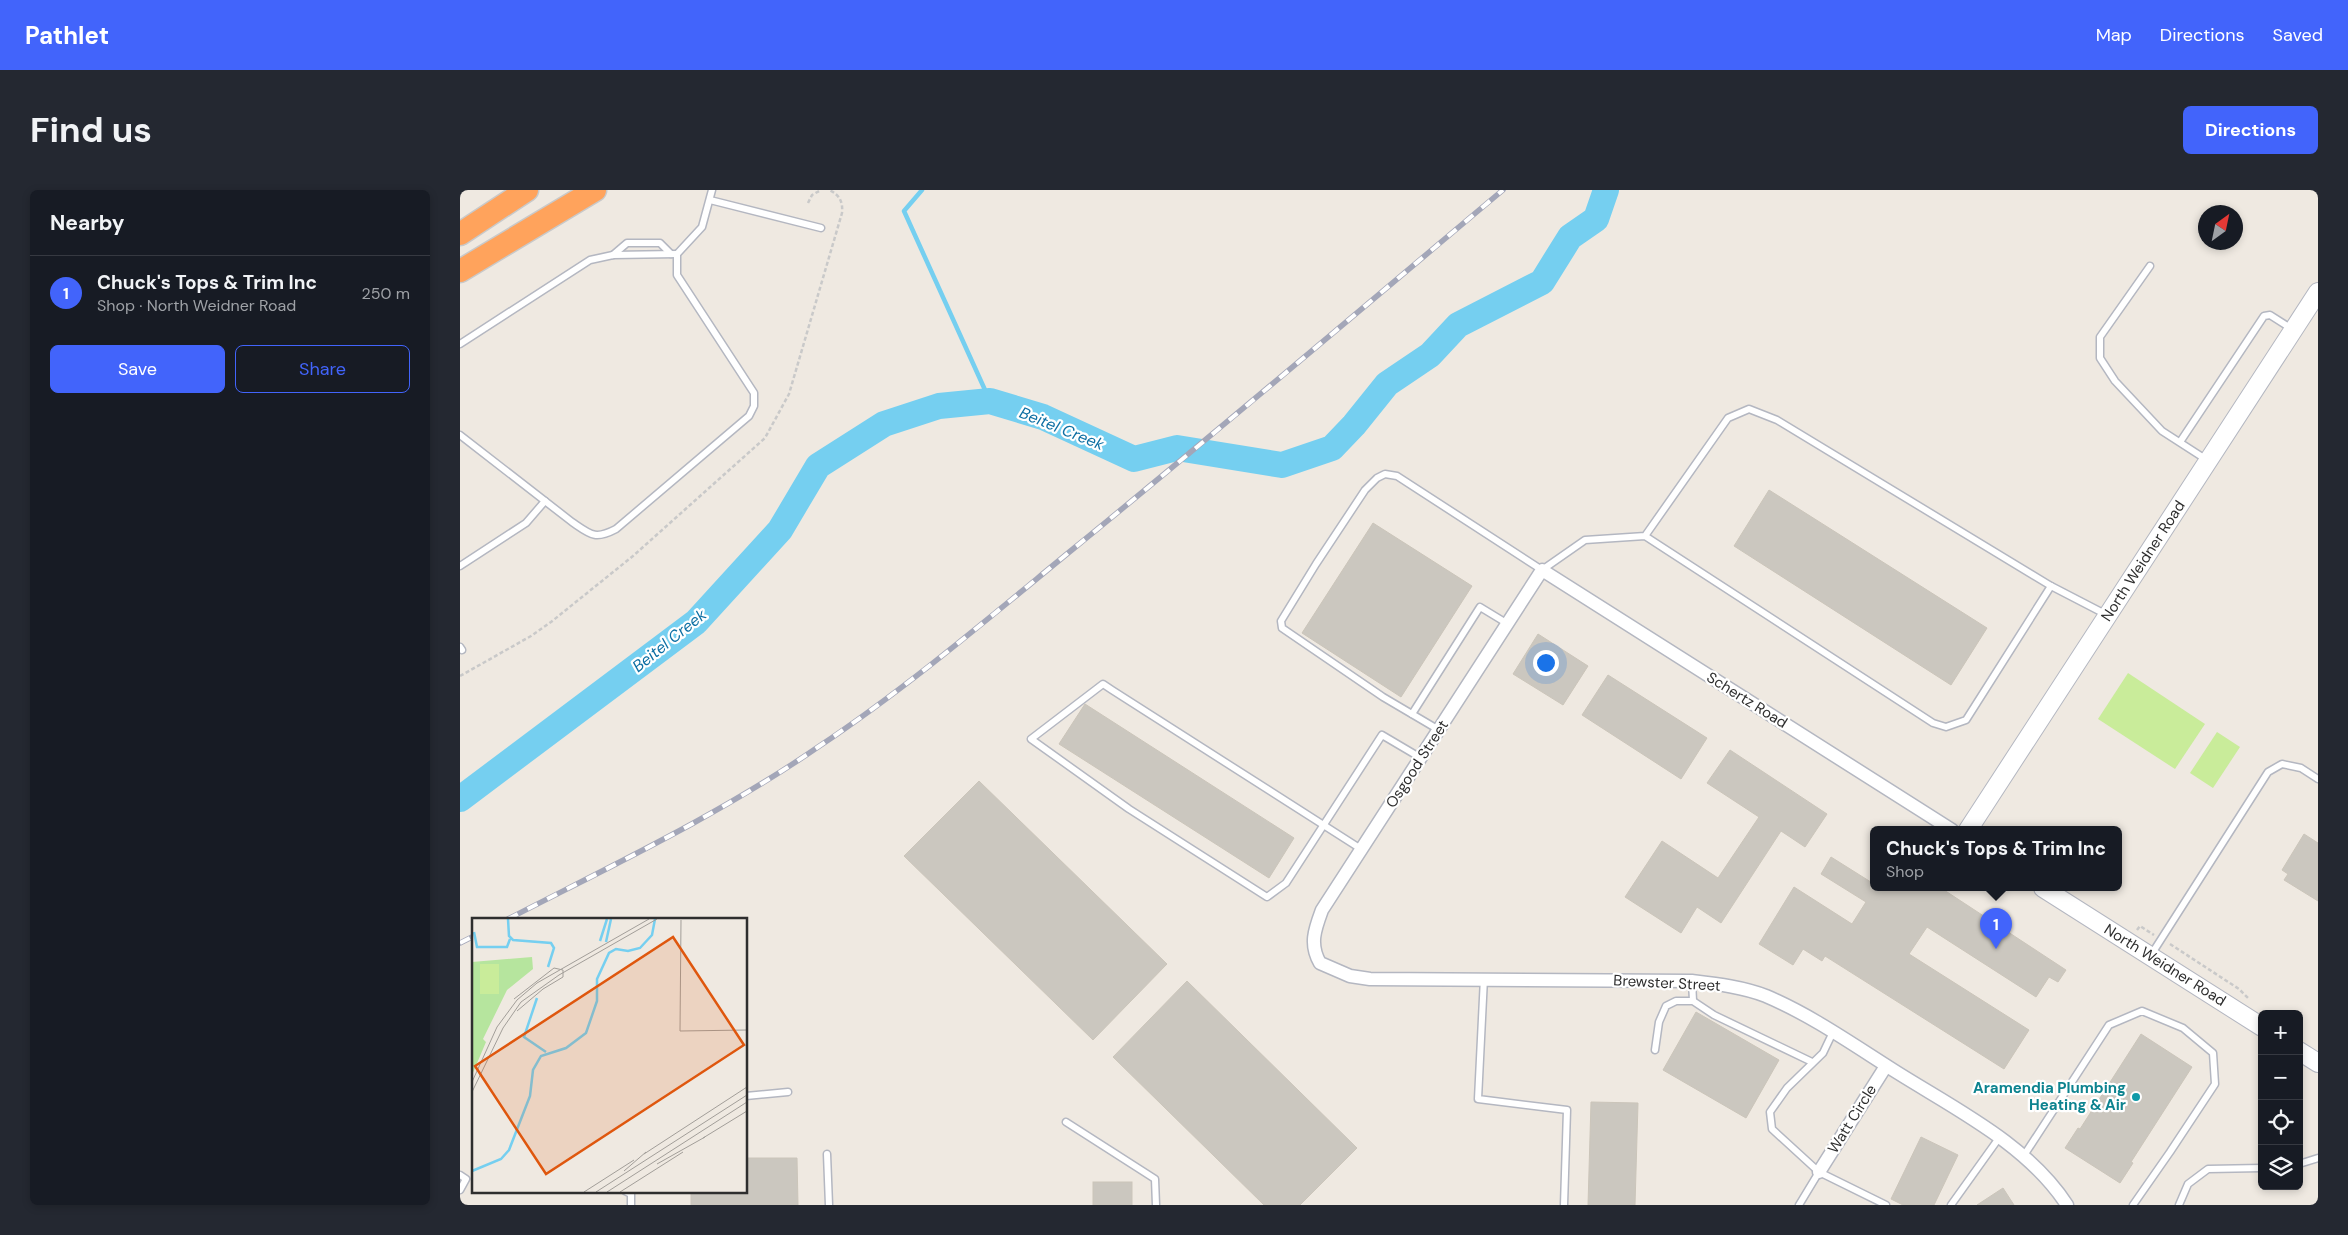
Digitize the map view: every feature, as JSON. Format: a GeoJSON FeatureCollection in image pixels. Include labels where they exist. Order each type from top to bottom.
{"type":"FeatureCollection","features":[{"type":"Feature","properties":{"kind":"highway"},"geometry":{"type":"LineString","coordinates":[[460,234],[527,190]]}},
{"type":"Feature","properties":{"kind":"highway"},"geometry":{"type":"LineString","coordinates":[[460,271],[594,190]]}},
{"type":"Feature","properties":{"kind":"street","name":"North Weidner Road"},"geometry":{"type":"LineString","coordinates":[[1971,826],[2318,292]]}},
{"type":"Feature","properties":{"kind":"street","name":"Osgood Street"},"geometry":{"type":"LineString","coordinates":[[1320,963],[1313,946],[1314,931],[1322,910],[1542,570]]}},
{"type":"Feature","properties":{"kind":"street","name":"Schertz Road"},"geometry":{"type":"LineString","coordinates":[[1542,570],[1946,826]]}},
{"type":"Feature","properties":{"kind":"street","name":"North Weidner Road"},"geometry":{"type":"LineString","coordinates":[[2048,891],[2258,1024]]}},
{"type":"Feature","properties":{"kind":"street","name":"Brewster Street"},"geometry":{"type":"LineString","coordinates":[[1320,963],[1350,976],[1370,979],[1484,978],[1692,981],[1717,984],[1765,996],[1808,1017],[1833,1032],[1999,1138],[2045,1176],[2067,1205]]}},
{"type":"Feature","properties":{"kind":"street"},"geometry":{"type":"LineString","coordinates":[[2303,1054],[2318,1063]]}},
{"type":"Feature","properties":{"kind":"street","name":"Watt Circle"},"geometry":{"type":"LineString","coordinates":[[1819,1172],[1886,1066]]}},
{"type":"Feature","properties":{"kind":"lane"},"geometry":{"type":"LineString","coordinates":[[460,344],[590,260],[613,255],[674,254],[702,227],[712,190]]}},
{"type":"Feature","properties":{"kind":"lane"},"geometry":{"type":"LineString","coordinates":[[710,200],[821,228]]}},
{"type":"Feature","properties":{"kind":"lane"},"geometry":{"type":"LineString","coordinates":[[460,435],[592,535],[604,535],[616,529],[749,416],[754,406],[754,393],[677,274],[674,254],[660,243],[627,243],[613,255]]}},
{"type":"Feature","properties":{"kind":"lane"},"geometry":{"type":"LineString","coordinates":[[2150,266],[2100,337],[2100,358],[2122,388],[2162,431],[2208,461]]}},
{"type":"Feature","properties":{"kind":"lane"},"geometry":{"type":"LineString","coordinates":[[2180,442],[2264,316],[2270,315],[2294,330]]}},
{"type":"Feature","properties":{"kind":"lane"},"geometry":{"type":"LineString","coordinates":[[1645,536],[1728,418],[1749,409],[1777,420],[2051,586],[2108,616]]}},
{"type":"Feature","properties":{"kind":"lane"},"geometry":{"type":"LineString","coordinates":[[1439,730],[1282,628],[1281,620],[1316,564],[1366,490],[1376,478],[1385,474],[1397,476],[1542,570],[1585,540],[1645,536],[1933,724],[1946,727],[1966,720],[2051,586]]}},
{"type":"Feature","properties":{"kind":"lane"},"geometry":{"type":"LineString","coordinates":[[460,566],[526,523],[545,501]]}},
{"type":"Feature","properties":{"kind":"lane"},"geometry":{"type":"LineString","coordinates":[[1412,714],[1480,607],[1508,624]]}},
{"type":"Feature","properties":{"kind":"lane"},"geometry":{"type":"LineString","coordinates":[[1362,849],[1325,826],[1103,684],[1031,739],[1129,809],[1267,897],[1286,883],[1325,826],[1382,735],[1421,758]]}},
{"type":"Feature","properties":{"kind":"lane"},"geometry":{"type":"LineString","coordinates":[[2150,956],[2268,772],[2282,764],[2301,768],[2318,779]]}},
{"type":"Feature","properties":{"kind":"lane"},"geometry":{"type":"LineString","coordinates":[[1484,978],[1478,1099],[1567,1110],[1564,1205]]}},
{"type":"Feature","properties":{"kind":"lane"},"geometry":{"type":"LineString","coordinates":[[1692,981],[1693,1001]]}},
{"type":"Feature","properties":{"kind":"lane"},"geometry":{"type":"LineString","coordinates":[[1654,1050],[1659,1022],[1666,1006],[1676,1001],[1693,1001],[1714,1015],[1812,1062]]}},
{"type":"Feature","properties":{"kind":"lane"},"geometry":{"type":"LineString","coordinates":[[2023,1157],[2109,1025],[2142,1012],[2183,1028],[2213,1053],[2215,1084],[2133,1205]]}},
{"type":"Feature","properties":{"kind":"lane"},"geometry":{"type":"LineString","coordinates":[[1833,1032],[1823,1052],[1787,1088],[1770,1112],[1772,1129],[1819,1172],[1886,1205]]}},
{"type":"Feature","properties":{"kind":"lane"},"geometry":{"type":"LineString","coordinates":[[748,1096],[788,1092]]}},
{"type":"Feature","properties":{"kind":"lane"},"geometry":{"type":"LineString","coordinates":[[1066,1122],[1156,1179],[1156,1205]]}},
{"type":"Feature","properties":{"kind":"lane"},"geometry":{"type":"LineString","coordinates":[[1951,1205],[1999,1138]]}},
{"type":"Feature","properties":{"kind":"lane"},"geometry":{"type":"LineString","coordinates":[[827,1154],[829,1205]]}},
{"type":"Feature","properties":{"kind":"lane"},"geometry":{"type":"LineString","coordinates":[[2303,1163],[2318,1158]]}},
{"type":"Feature","properties":{"kind":"lane"},"geometry":{"type":"LineString","coordinates":[[2179,1205],[2188,1184],[2208,1169],[2258,1168]]}},
{"type":"Feature","properties":{"kind":"lane"},"geometry":{"type":"LineString","coordinates":[[1799,1205],[1819,1172]]}},
{"type":"Feature","properties":{"kind":"lane"},"geometry":{"type":"LineString","coordinates":[[460,1175],[466,1179],[460,1190]]}},
{"type":"Feature","properties":{"kind":"lane"},"geometry":{"type":"LineString","coordinates":[[627,1192],[631,1194],[631,1205]]}},
{"type":"Feature","properties":{"kind":"path"},"geometry":{"type":"LineString","coordinates":[[808,203],[812,195],[821,190]]}},
{"type":"Feature","properties":{"kind":"path"},"geometry":{"type":"LineString","coordinates":[[2175,948],[2239,989],[2251,1001]]}},
{"type":"Feature","properties":{"kind":"green space"},"geometry":{"type":"Polygon","coordinates":[[[2128,673],[2205,724],[2175,769],[2098,719],[2128,673]]]}},
{"type":"Feature","properties":{"kind":"green space"},"geometry":{"type":"Polygon","coordinates":[[[2217,732],[2240,747],[2213,788],[2190,773],[2217,732]]]}},
{"type":"Feature","properties":{"kind":"building"},"geometry":{"type":"Polygon","coordinates":[[[1769,490],[1987,628],[1951,685],[1734,546],[1769,490]]]}},
{"type":"Feature","properties":{"kind":"building"},"geometry":{"type":"Polygon","coordinates":[[[1373,523],[1472,586],[1401,697],[1302,633],[1373,523]]]}},
{"type":"Feature","properties":{"kind":"building"},"geometry":{"type":"Polygon","coordinates":[[[1538,634],[1588,666],[1563,705],[1513,674],[1538,634]]]}},
{"type":"Feature","properties":{"kind":"building"},"geometry":{"type":"Polygon","coordinates":[[[1608,675],[1707,738],[1681,779],[1582,715],[1608,675]]]}},
{"type":"Feature","properties":{"kind":"building"},"geometry":{"type":"Polygon","coordinates":[[[1085,704],[1294,838],[1269,878],[1059,744],[1085,704]]]}},
{"type":"Feature","properties":{"kind":"building"},"geometry":{"type":"Polygon","coordinates":[[[1730,750],[1827,814],[1805,847],[1781,831],[1721,923],[1697,907],[1681,933],[1625,897],[1662,841],[1718,878],[1759,817],[1707,783],[1730,750]]]}},
{"type":"Feature","properties":{"kind":"building"},"geometry":{"type":"Polygon","coordinates":[[[979,781],[1167,964],[1093,1040],[904,856],[979,781]]]}},
{"type":"Feature","properties":{"kind":"building"},"geometry":{"type":"Polygon","coordinates":[[[2304,834],[2318,843],[2318,901],[2284,880],[2288,874],[2282,870],[2304,834]]]}},
{"type":"Feature","properties":{"kind":"building"},"geometry":{"type":"Polygon","coordinates":[[[1831,857],[1870,881],[1870,891],[1946,891],[2066,970],[2058,982],[2049,977],[2036,997],[1927,927],[1909,954],[2029,1030],[2004,1069],[1825,956],[1822,961],[1803,949],[1793,965],[1759,944],[1794,887],[1852,924],[1866,902],[1821,874],[1831,857]]]}},
{"type":"Feature","properties":{"kind":"building"},"geometry":{"type":"Polygon","coordinates":[[[1187,981],[1357,1148],[1300,1205],[1264,1205],[1113,1057],[1187,981]]]}},
{"type":"Feature","properties":{"kind":"building"},"geometry":{"type":"Polygon","coordinates":[[[1696,1012],[1779,1060],[1746,1118],[1663,1070],[1696,1012]]]}},
{"type":"Feature","properties":{"kind":"building","name":"Aramendia Plumbing Heating & Air"},"geometry":{"type":"Polygon","coordinates":[[[2141,1034],[2192,1067],[2131,1162],[2133,1163],[2120,1183],[2065,1148],[2078,1128],[2080,1129],[2141,1034]]]}},
{"type":"Feature","properties":{"kind":"building"},"geometry":{"type":"Polygon","coordinates":[[[1591,1102],[1638,1103],[1635,1205],[1588,1205],[1591,1102]]]}},
{"type":"Feature","properties":{"kind":"building"},"geometry":{"type":"Polygon","coordinates":[[[1921,1137],[1958,1155],[1934,1205],[1903,1205],[1891,1199],[1921,1137]]]}},
{"type":"Feature","properties":{"kind":"building"},"geometry":{"type":"Polygon","coordinates":[[[748,1158],[797,1158],[798,1205],[691,1205],[691,1192],[748,1192],[748,1158]]]}},
{"type":"Feature","properties":{"kind":"building"},"geometry":{"type":"Polygon","coordinates":[[[1093,1182],[1132,1182],[1132,1205],[1093,1205],[1093,1182]]]}},
{"type":"Feature","properties":{"kind":"building"},"geometry":{"type":"Polygon","coordinates":[[[2003,1188],[2014,1205],[1977,1205],[2003,1188]]]}},
{"type":"Feature","properties":{"kind":"waterway"},"geometry":{"type":"LineString","coordinates":[[922,190],[904,211],[990,401]]}},
{"type":"Feature","properties":{"kind":"waterway","name":"Beitel Creek"},"geometry":{"type":"LineString","coordinates":[[460,799],[696,622],[780,530],[818,466],[884,424],[939,406],[990,401],[1043,417],[1134,459],[1177,448],[1282,465],[1332,448],[1354,425],[1387,384],[1430,355],[1458,325],[1542,282],[1570,237],[1596,219],[1606,190]]}},
{"type":"Feature","properties":{"kind":"railway"},"geometry":{"type":"LineString","coordinates":[[510,918],[627,859],[743,795],[818,747],[884,700],[980,626],[1127,505],[1503,190]]}},
{"type":"Feature","properties":{"kind":"railway"},"geometry":{"type":"LineString","coordinates":[[460,943],[472,937]]}},
{"type":"Feature","properties":{"kind":"place","name":"Chuck's Tops & Trim Inc"},"geometry":{"type":"Point","coordinates":[1996,949]}},
{"type":"Feature","properties":{"kind":"place","name":"Aramendia Plumbing Heating & Air"},"geometry":{"type":"Point","coordinates":[2136,1097]}}]}
